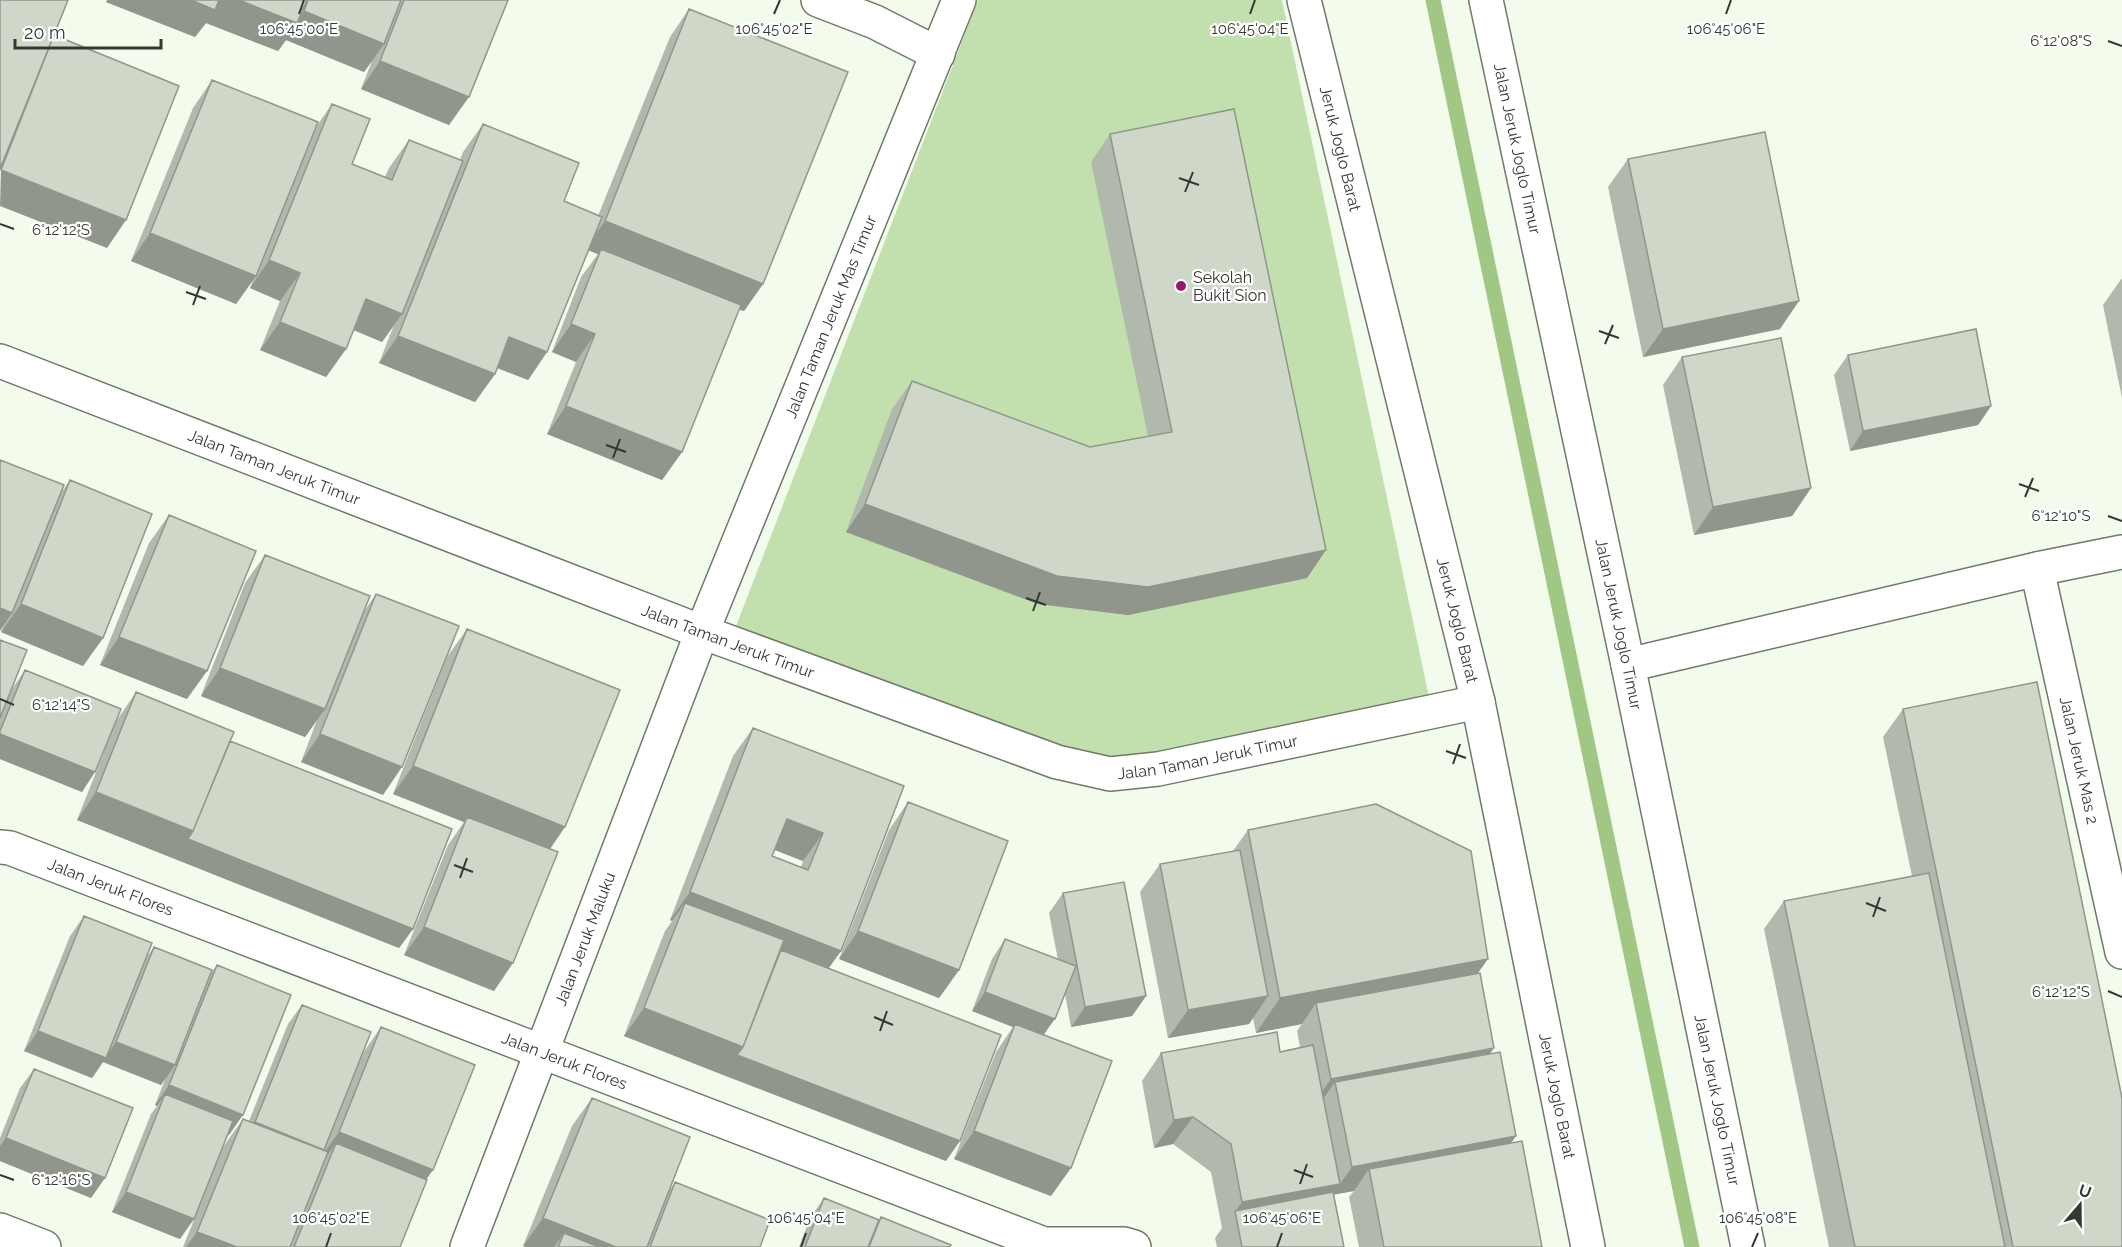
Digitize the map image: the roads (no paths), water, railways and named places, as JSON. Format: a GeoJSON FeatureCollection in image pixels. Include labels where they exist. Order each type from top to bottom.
{"type":"FeatureCollection","features":[{"type":"Feature","properties":{"kind":"street"},"geometry":{"type":"LineString","coordinates":[[818,0],[875,22],[938,54]]}},
{"type":"Feature","properties":{"kind":"street","name":"Jalan Taman Jeruk Mas Timur"},"geometry":{"type":"LineString","coordinates":[[702,632],[959,0]]}},
{"type":"Feature","properties":{"kind":"street","name":"Jeruk Joglo Barat"},"geometry":{"type":"LineString","coordinates":[[1304,0],[1478,702],[1588,1247]]}},
{"type":"Feature","properties":{"kind":"street","name":"Jalan Jeruk Joglo Timur"},"geometry":{"type":"LineString","coordinates":[[1486,0],[1628,665],[1748,1247]]}},
{"type":"Feature","properties":{"kind":"street","name":"Jalan Taman Jeruk Timur"},"geometry":{"type":"LineString","coordinates":[[0,361],[702,632],[1057,762],[1110,774],[1158,769],[1478,702]]}},
{"type":"Feature","properties":{"kind":"street"},"geometry":{"type":"LineString","coordinates":[[1628,665],[2037,569],[2122,552]]}},
{"type":"Feature","properties":{"kind":"street","name":"Jalan Jeruk Mas 2"},"geometry":{"type":"LineString","coordinates":[[2037,569],[2122,952]]}},
{"type":"Feature","properties":{"kind":"street","name":"Jalan Jeruk Maluku"},"geometry":{"type":"LineString","coordinates":[[467,1247],[702,632]]}},
{"type":"Feature","properties":{"kind":"street","name":"Jalan Jeruk Flores"},"geometry":{"type":"LineString","coordinates":[[0,847],[10,848],[1043,1246],[1124,1244],[1134,1247]]}},
{"type":"Feature","properties":{"kind":"street"},"geometry":{"type":"LineString","coordinates":[[0,1230],[44,1247]]}},
{"type":"Feature","properties":{"kind":"waterway"},"geometry":{"type":"LineString","coordinates":[[1433,0],[1692,1247]]}},
{"type":"Feature","properties":{"kind":"place","name":"Sekolah Bukit Sion"},"geometry":{"type":"Point","coordinates":[1181,286]}}]}
